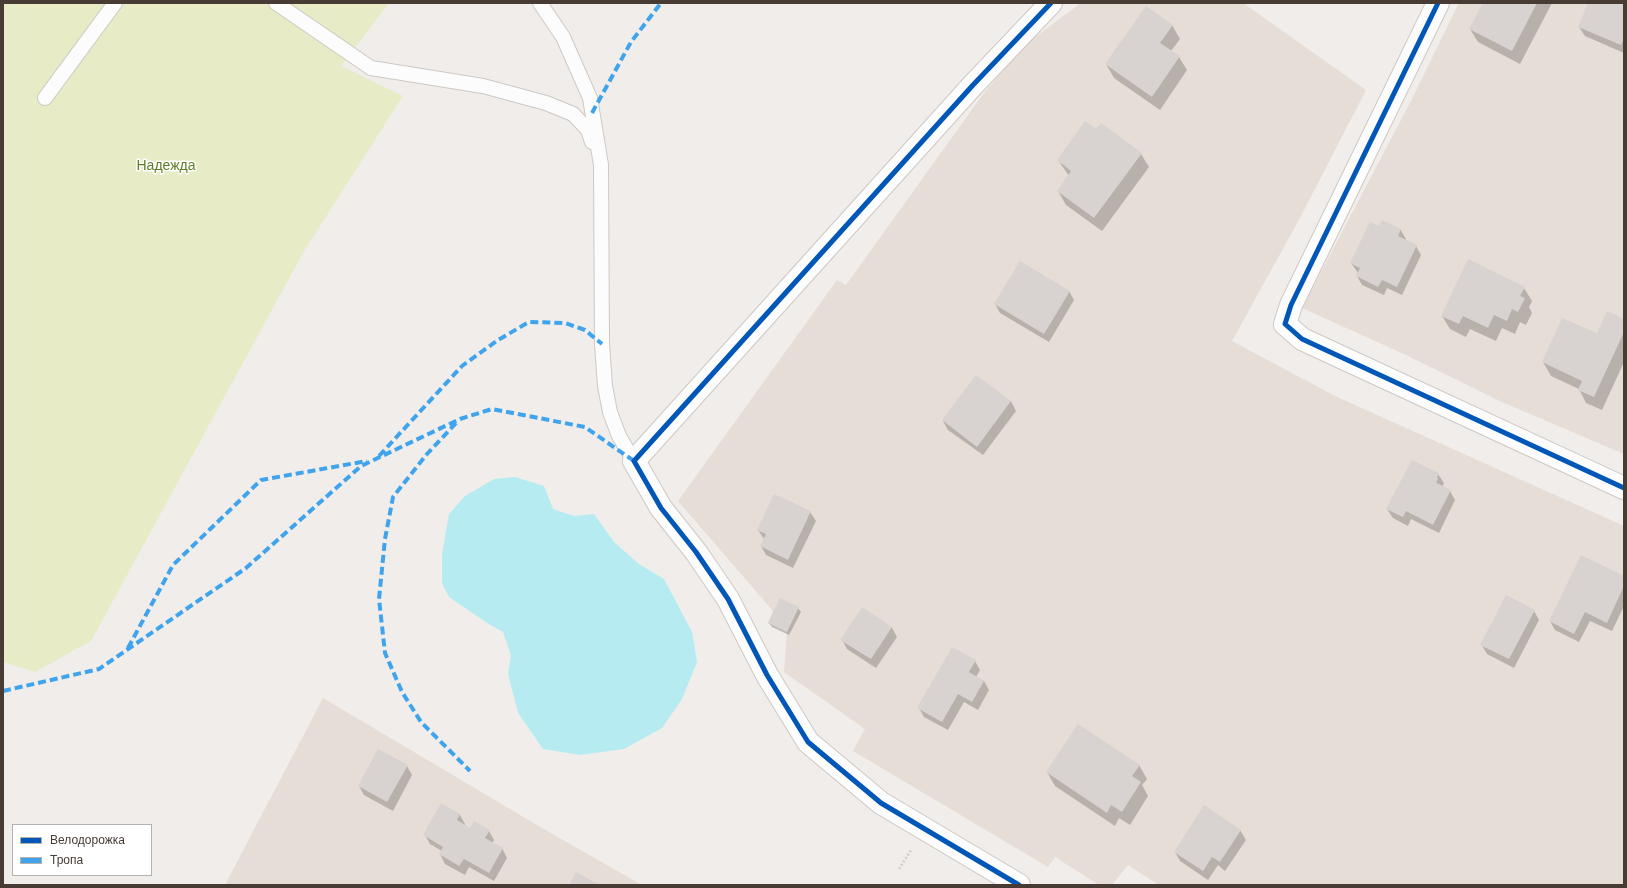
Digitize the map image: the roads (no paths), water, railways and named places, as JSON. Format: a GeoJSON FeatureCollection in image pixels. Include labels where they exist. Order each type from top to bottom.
{"type":"FeatureCollection","features":[{"type":"Feature","properties":{"kind":"street"},"geometry":{"type":"LineString","coordinates":[[1019,885],[881,803],[808,742],[767,675],[728,599],[696,552],[661,508],[634,461],[968,91],[1051,3]]}},
{"type":"Feature","properties":{"kind":"street"},"geometry":{"type":"LineString","coordinates":[[1438,3],[1291,305],[1285,324],[1302,339],[1624,488]]}},
{"type":"Feature","properties":{"kind":"lane"},"geometry":{"type":"LineString","coordinates":[[45,98],[115,3]]}},
{"type":"Feature","properties":{"kind":"lane"},"geometry":{"type":"LineString","coordinates":[[276,3],[371,68],[483,86],[546,103],[573,114],[588,130],[601,165]]}},
{"type":"Feature","properties":{"kind":"lane"},"geometry":{"type":"LineString","coordinates":[[540,3],[563,37],[590,98],[601,165],[602,344],[605,386],[610,412],[619,436],[634,461]]}},
{"type":"Feature","properties":{"kind":"water"},"geometry":{"type":"Polygon","coordinates":[[[515,477],[544,486],[553,509],[574,516],[594,514],[614,542],[639,564],[664,579],[692,632],[697,662],[682,699],[662,728],[624,749],[580,755],[543,749],[518,713],[508,674],[511,655],[503,632],[449,597],[442,583],[442,555],[449,514],[465,496],[494,479],[515,477]]]}},
{"type":"Feature","properties":{"kind":"park label","name":"Надежда"},"geometry":{"type":"Point","coordinates":[166,166]}}]}
